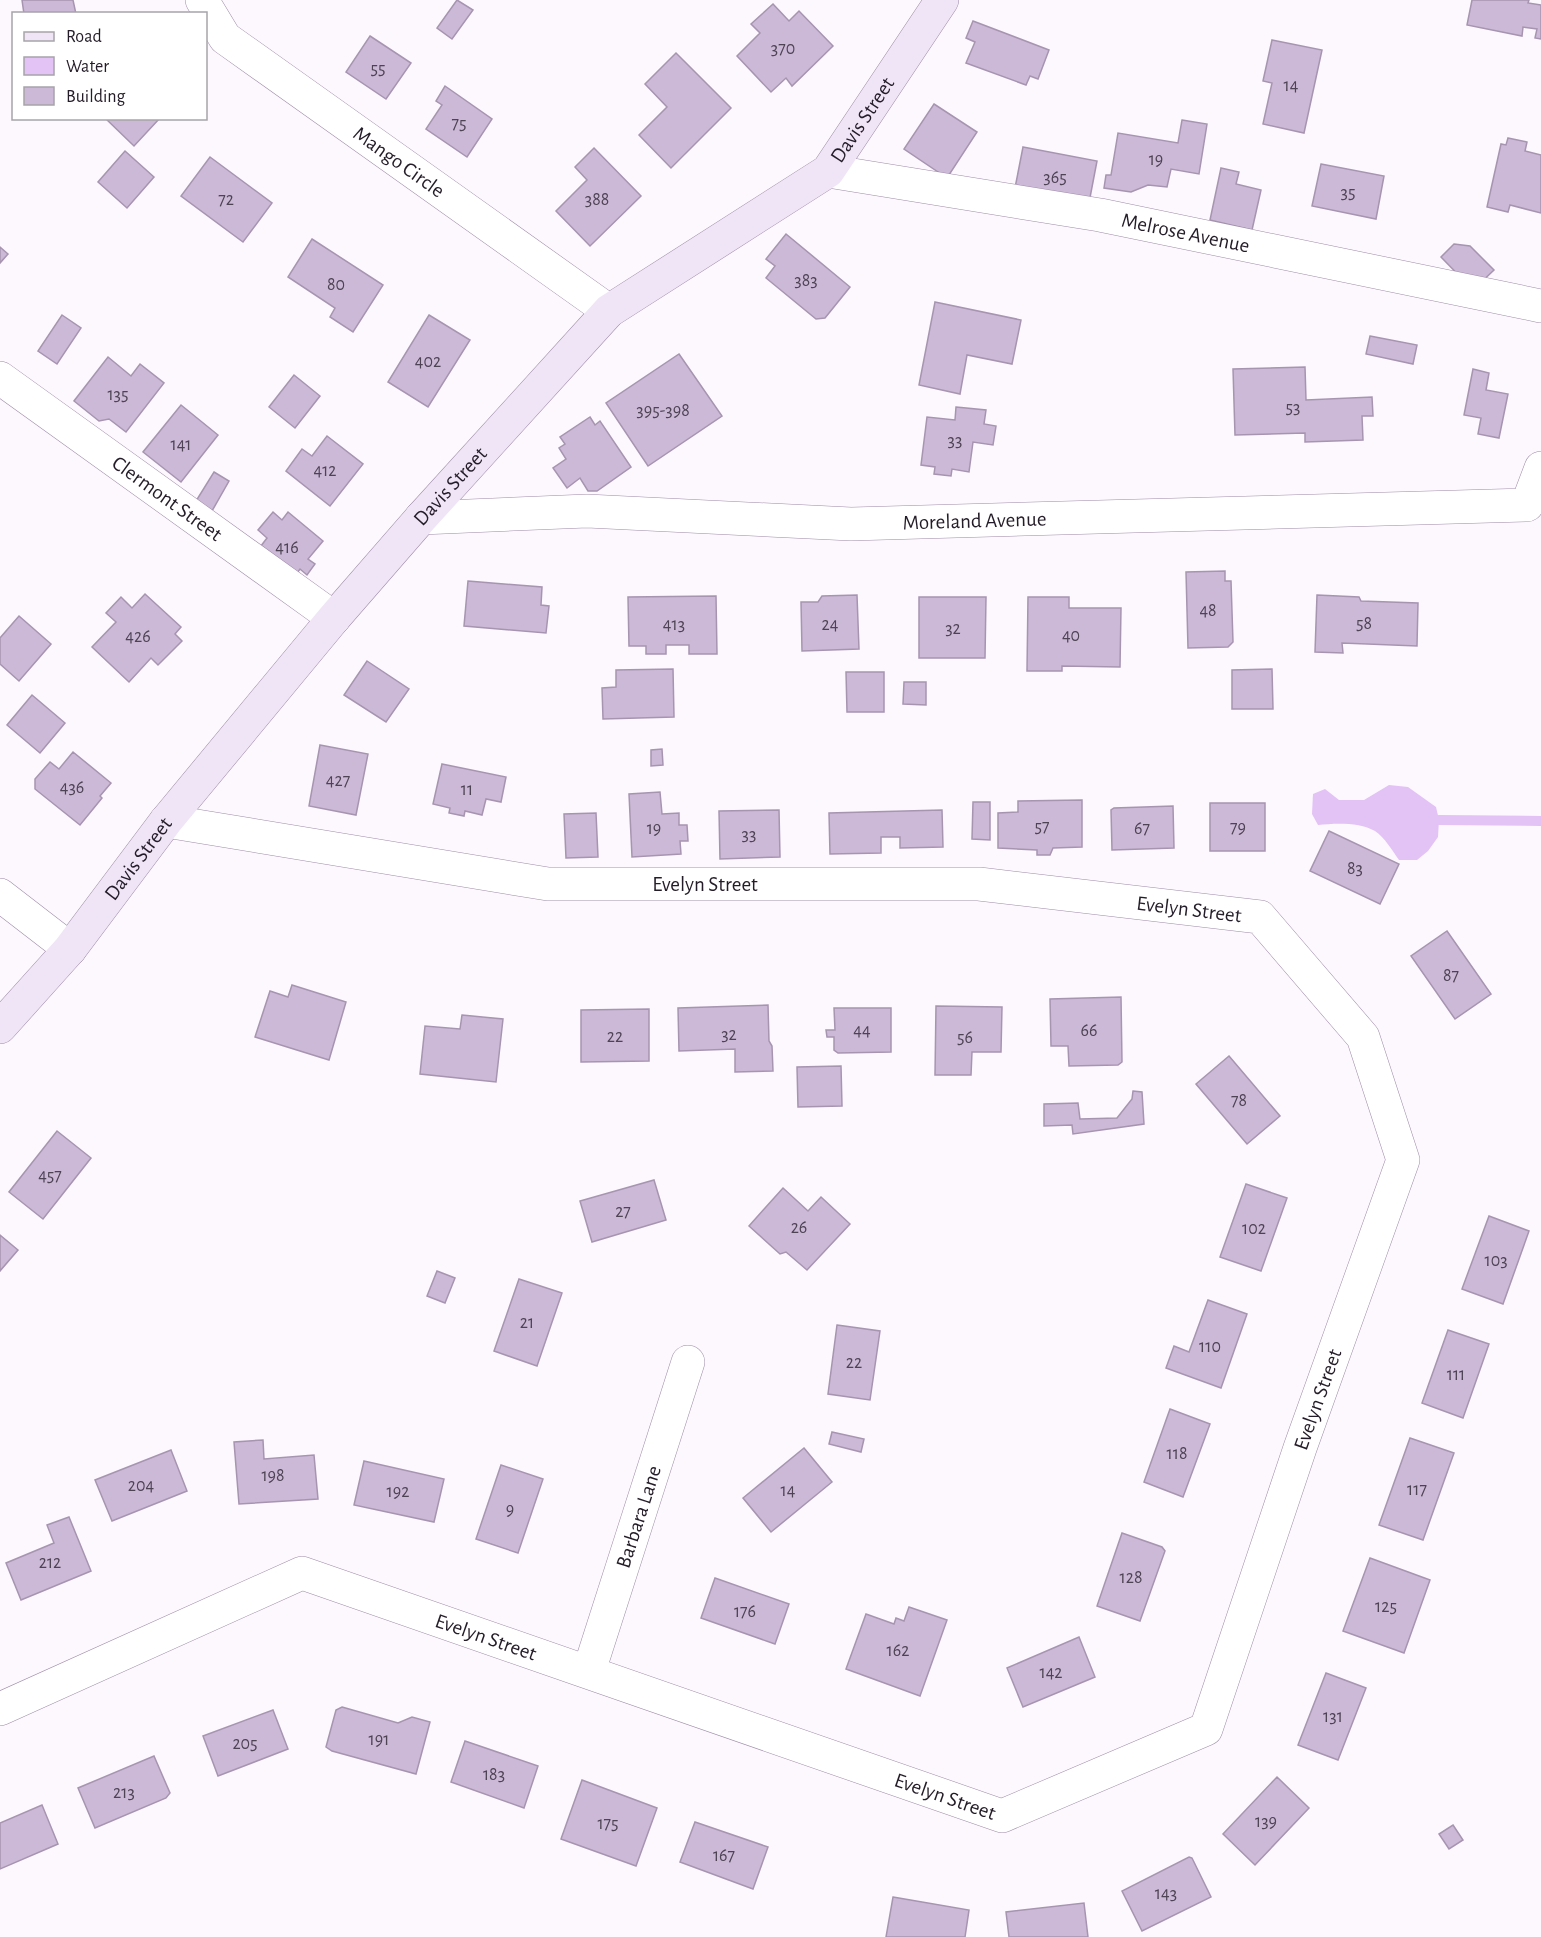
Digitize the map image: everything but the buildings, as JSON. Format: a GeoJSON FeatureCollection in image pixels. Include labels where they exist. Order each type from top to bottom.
{"type":"FeatureCollection","features":[{"type":"Feature","properties":{"kind":"main road","name":"Davis Street"},"geometry":{"type":"LineString","coordinates":[[0,1027],[70,949],[165,821],[334,618],[421,518],[609,311],[828,171],[942,0]]}},
{"type":"Feature","properties":{"kind":"street","name":"Mango Circle"},"geometry":{"type":"LineString","coordinates":[[202,0],[225,38],[609,311]]}},
{"type":"Feature","properties":{"kind":"street","name":"Melrose Avenue"},"geometry":{"type":"LineString","coordinates":[[828,171],[1100,215],[1541,306]]}},
{"type":"Feature","properties":{"kind":"street","name":"Clermont Street"},"geometry":{"type":"LineString","coordinates":[[0,378],[334,618]]}},
{"type":"Feature","properties":{"kind":"street","name":"Moreland Avenue"},"geometry":{"type":"LineString","coordinates":[[421,518],[587,512],[851,524],[1527,505],[1541,468]]}},
{"type":"Feature","properties":{"kind":"street","name":"Evelyn Street"},"geometry":{"type":"LineString","coordinates":[[0,1709],[302,1573],[1002,1816],[1206,1729],[1300,1448],[1403,1160],[1363,1037],[1260,917],[979,884],[548,884],[165,821]]}},
{"type":"Feature","properties":{"kind":"street"},"geometry":{"type":"LineString","coordinates":[[0,895],[70,949]]}},
{"type":"Feature","properties":{"kind":"street","name":"Barbara Lane"},"geometry":{"type":"LineString","coordinates":[[589,1671],[688,1362]]}},
{"type":"Feature","properties":{"kind":"water"},"geometry":{"type":"Polygon","coordinates":[[[1389,785],[1408,787],[1436,807],[1439,820],[1438,837],[1428,851],[1417,860],[1399,860],[1382,837],[1369,828],[1347,824],[1318,825],[1312,814],[1313,794],[1325,789],[1339,800],[1364,800],[1389,785]]]}},
{"type":"Feature","properties":{"kind":"waterway"},"geometry":{"type":"LineString","coordinates":[[1439,820],[1541,821]]}}]}
